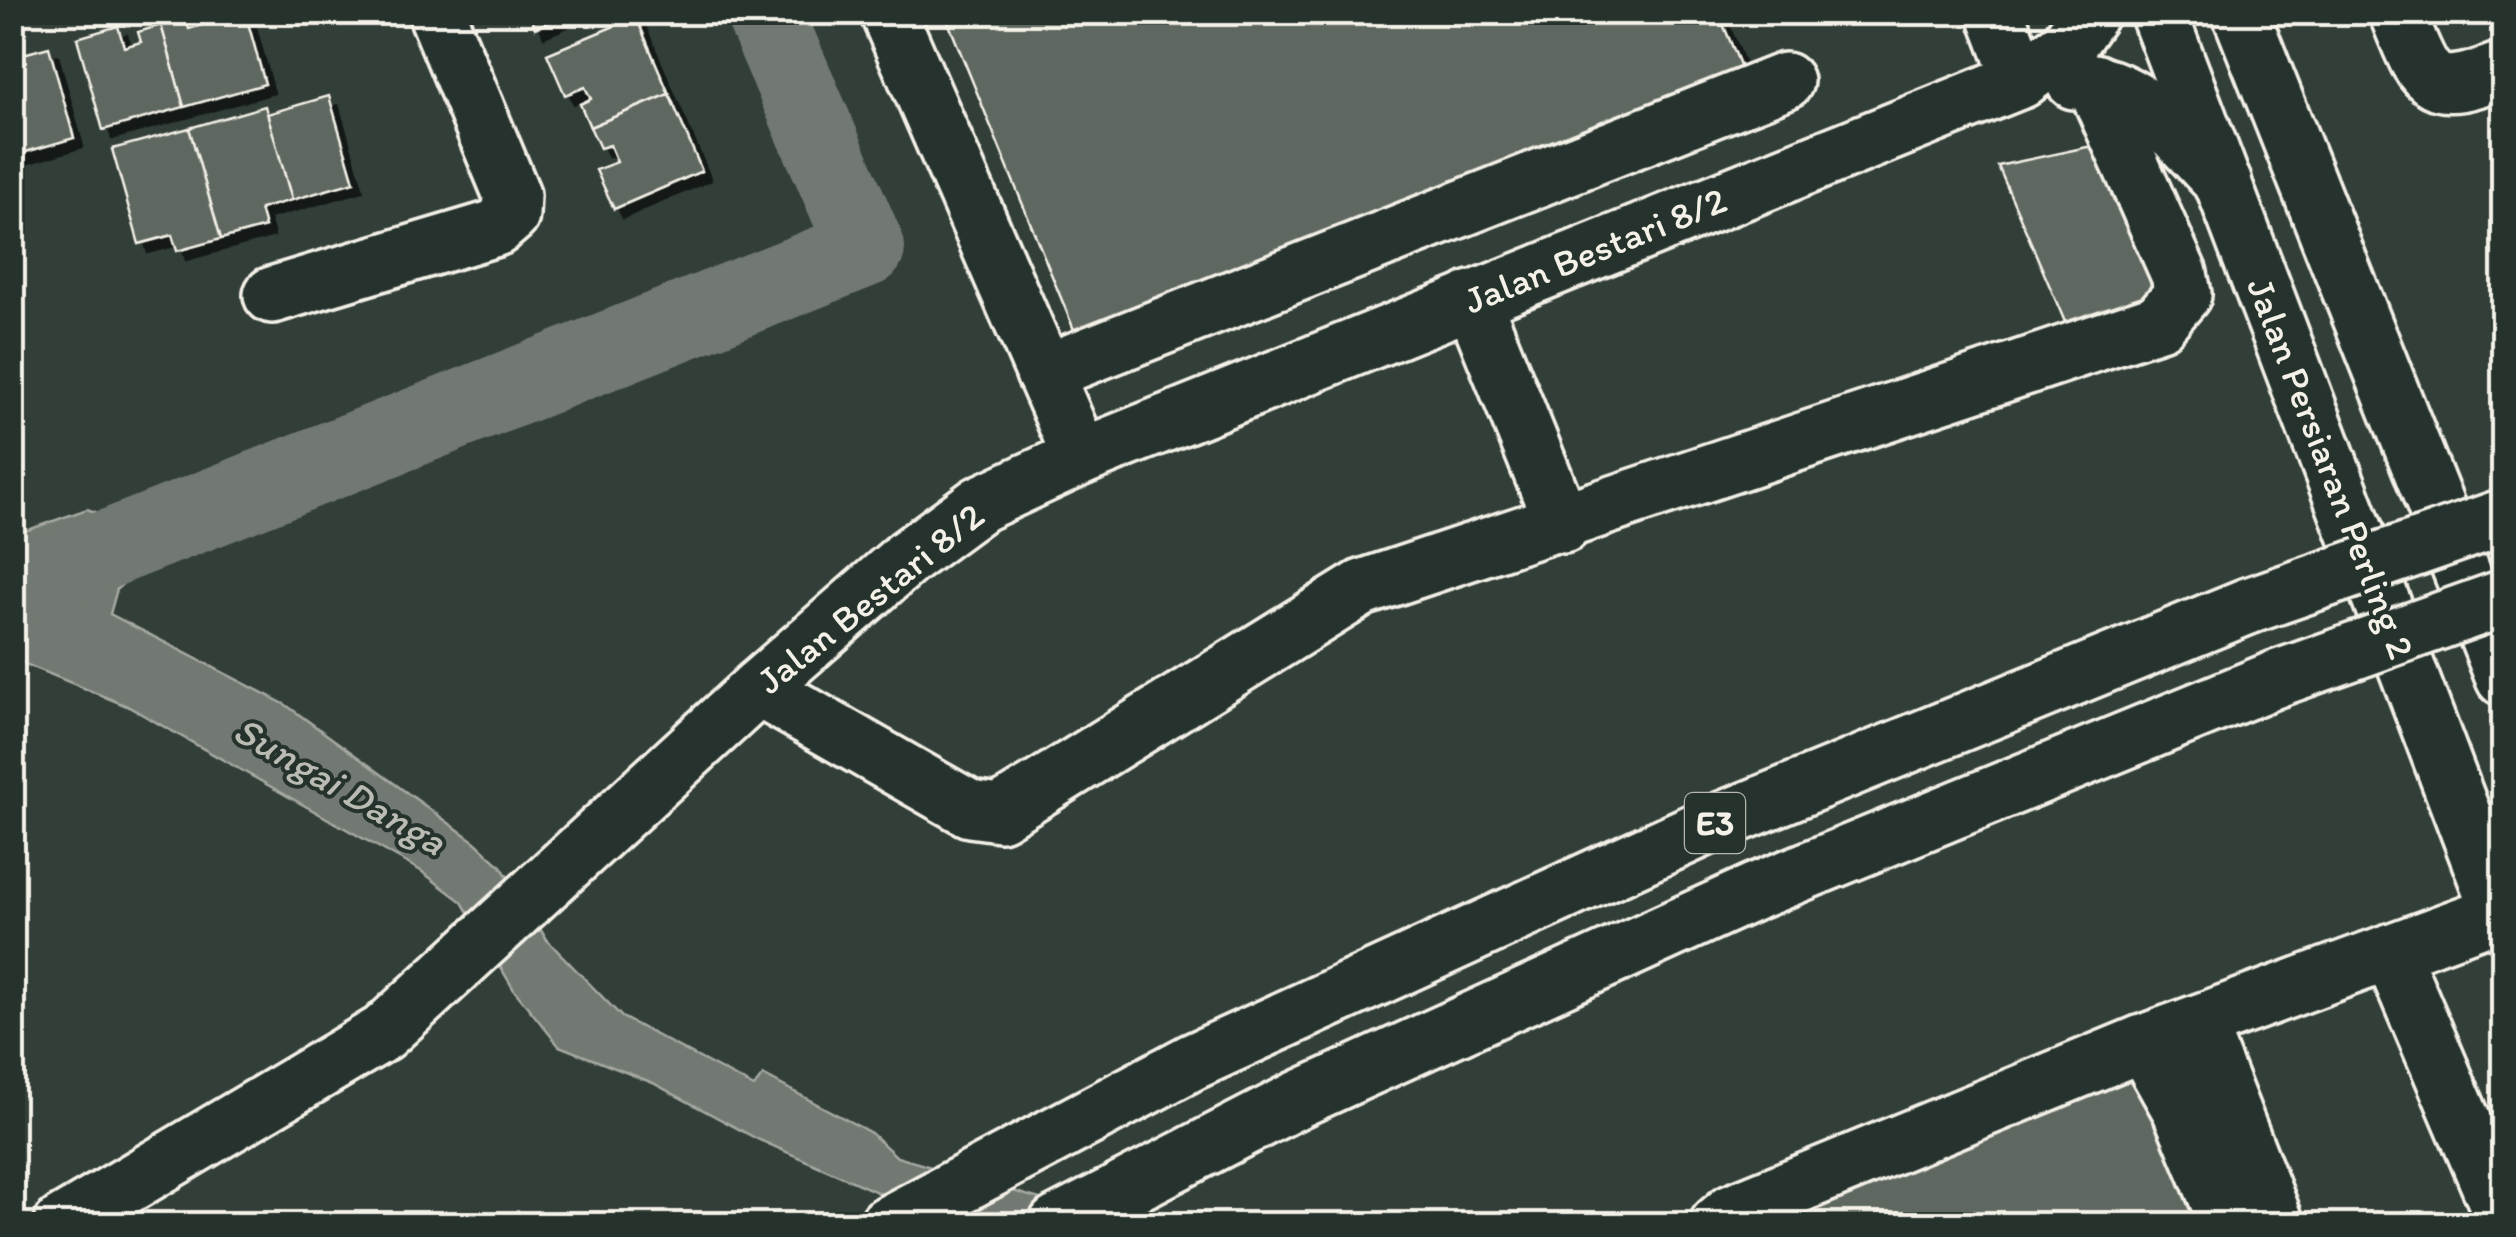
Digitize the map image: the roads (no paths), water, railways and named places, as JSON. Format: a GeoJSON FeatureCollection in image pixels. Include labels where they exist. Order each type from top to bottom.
{"type":"FeatureCollection","features":[{"type":"Feature","properties":{"kind":"main road"},"geometry":{"type":"LineString","coordinates":[[272,295],[484,232],[511,215],[512,194],[436,12]]}},
{"type":"Feature","properties":{"kind":"main road"},"geometry":{"type":"LineString","coordinates":[[888,12],[1081,457]]}},
{"type":"Feature","properties":{"kind":"main road"},"geometry":{"type":"LineString","coordinates":[[1995,12],[2020,80]]}},
{"type":"Feature","properties":{"kind":"main road","name":"Jalan Bestari 8/2"},"geometry":{"type":"LineString","coordinates":[[62,1224],[383,1033],[758,688],[908,557],[980,504],[1081,457],[2020,80],[2067,46],[2090,12]]}},
{"type":"Feature","properties":{"kind":"main road","name":"Jalan Persiaran Perling 2"},"geometry":{"type":"LineString","coordinates":[[2158,12],[2501,918]]}},
{"type":"Feature","properties":{"kind":"main road"},"geometry":{"type":"LineString","coordinates":[[2240,12],[2504,678]]}},
{"type":"Feature","properties":{"kind":"main road"},"geometry":{"type":"LineString","coordinates":[[2397,12],[2418,62],[2433,81],[2449,87],[2504,70]]}},
{"type":"Feature","properties":{"kind":"main road","name":"Jalan Bestari 8/2"},"geometry":{"type":"LineString","coordinates":[[2020,80],[2094,82],[2142,101],[2224,184]]}},
{"type":"Feature","properties":{"kind":"main road"},"geometry":{"type":"LineString","coordinates":[[1044,374],[1785,81]]}},
{"type":"Feature","properties":{"kind":"main road"},"geometry":{"type":"LineString","coordinates":[[758,688],[970,809],[1000,814],[1362,588],[1563,525],[2160,322],[2183,294],[2179,274],[2094,82]]}},
{"type":"Feature","properties":{"kind":"main road"},"geometry":{"type":"LineString","coordinates":[[1472,299],[1563,525]]}},
{"type":"Feature","properties":{"kind":"main road","name":"E3"},"geometry":{"type":"LineString","coordinates":[[888,1224],[1192,1062],[1708,826],[2248,606],[2504,517]]}},
{"type":"Feature","properties":{"kind":"main road","name":"E3"},"geometry":{"type":"LineString","coordinates":[[1057,1224],[1298,1100],[1754,892],[2276,679],[2504,598]]}},
{"type":"Feature","properties":{"kind":"main road"},"geometry":{"type":"LineString","coordinates":[[1718,1224],[1732,1212],[2171,1034],[2391,953],[2501,918]]}},
{"type":"Feature","properties":{"kind":"main road"},"geometry":{"type":"LineString","coordinates":[[2391,953],[2504,1220]]}},
{"type":"Feature","properties":{"kind":"main road"},"geometry":{"type":"LineString","coordinates":[[2171,1034],[2180,1109],[2228,1224]]}},
{"type":"Feature","properties":{"kind":"main road"},"geometry":{"type":"LineString","coordinates":[[2171,1034],[2276,1224]]}},
{"type":"Feature","properties":{"kind":"water","name":"Sungai Danga"},"geometry":{"type":"Polygon","coordinates":[[[87,509],[122,522],[144,516],[156,528],[159,551],[117,589],[110,614],[286,705],[475,842],[501,866],[547,940],[622,1017],[754,1087],[763,1075],[871,1133],[897,1157],[1125,1224],[949,1224],[757,1139],[653,1083],[559,1046],[514,990],[462,902],[421,871],[127,706],[13,659],[12,530],[28,530],[87,509]]]}},
{"type":"Feature","properties":{"kind":"waterway"},"geometry":{"type":"LineString","coordinates":[[12,587],[866,248],[764,12]]}}]}
